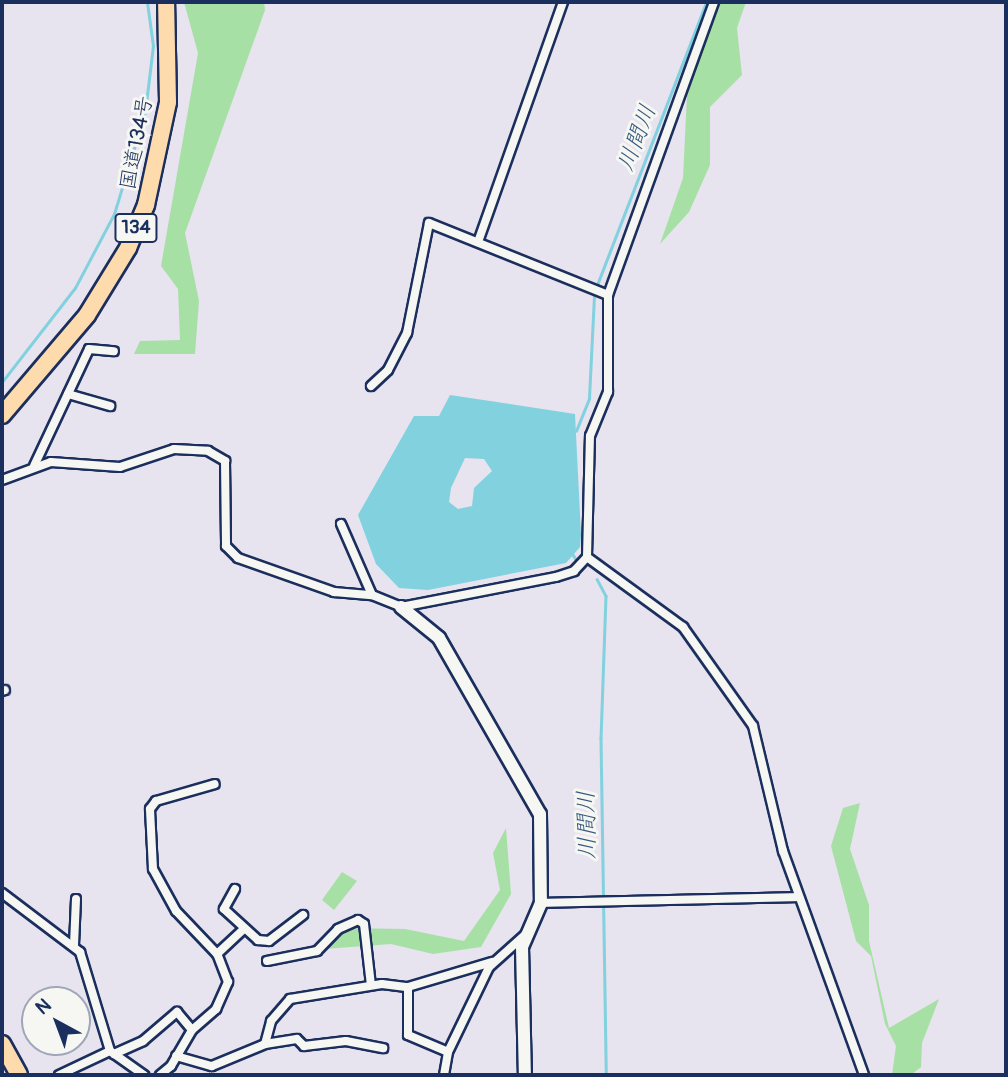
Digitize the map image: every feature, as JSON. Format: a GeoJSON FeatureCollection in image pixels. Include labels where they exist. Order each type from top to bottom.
{"type":"FeatureCollection","features":[{"type":"Feature","properties":{"kind":"highway","name":"国道134号"},"geometry":{"type":"LineString","coordinates":[[2,415],[87,315],[128,248],[146,205],[168,102],[166,2]]}},
{"type":"Feature","properties":{"kind":"highway"},"geometry":{"type":"LineString","coordinates":[[2,1044],[19,1075]]}},
{"type":"Feature","properties":{"kind":"street"},"geometry":{"type":"LineString","coordinates":[[478,242],[563,2]]}},
{"type":"Feature","properties":{"kind":"street"},"geometry":{"type":"LineString","coordinates":[[401,607],[556,577],[574,571],[587,557],[590,436],[608,392],[608,295],[714,2]]}},
{"type":"Feature","properties":{"kind":"street"},"geometry":{"type":"LineString","coordinates":[[371,386],[388,370],[407,333],[429,223],[608,295]]}},
{"type":"Feature","properties":{"kind":"street"},"geometry":{"type":"LineString","coordinates":[[34,466],[89,349],[114,351]]}},
{"type":"Feature","properties":{"kind":"street"},"geometry":{"type":"LineString","coordinates":[[68,394],[110,406]]}},
{"type":"Feature","properties":{"kind":"street"},"geometry":{"type":"LineString","coordinates":[[2,480],[34,466],[51,462],[120,467],[174,449],[208,452],[225,461],[226,546],[238,558],[334,592],[372,595],[401,607],[439,638],[529,787],[540,814],[541,903],[522,947],[525,1075]]}},
{"type":"Feature","properties":{"kind":"street"},"geometry":{"type":"LineString","coordinates":[[341,524],[372,595]]}},
{"type":"Feature","properties":{"kind":"street"},"geometry":{"type":"LineString","coordinates":[[587,557],[683,627],[741,706],[757,740],[762,777],[798,897],[864,1075]]}},
{"type":"Feature","properties":{"kind":"street"},"geometry":{"type":"LineString","coordinates":[[159,1075],[176,1056],[192,1030],[226,993],[226,970],[217,954],[164,891],[152,869],[149,827],[156,801],[215,784]]}},
{"type":"Feature","properties":{"kind":"street"},"geometry":{"type":"LineString","coordinates":[[235,889],[223,909],[243,930],[269,941],[303,915]]}},
{"type":"Feature","properties":{"kind":"street"},"geometry":{"type":"LineString","coordinates":[[2,893],[74,945]]}},
{"type":"Feature","properties":{"kind":"street"},"geometry":{"type":"LineString","coordinates":[[541,903],[798,897]]}},
{"type":"Feature","properties":{"kind":"street"},"geometry":{"type":"LineString","coordinates":[[76,899],[74,945],[112,1052],[144,1075]]}},
{"type":"Feature","properties":{"kind":"street"},"geometry":{"type":"LineString","coordinates":[[267,961],[317,951],[338,929],[358,920],[364,924],[370,985]]}},
{"type":"Feature","properties":{"kind":"street"},"geometry":{"type":"LineString","coordinates":[[217,954],[243,930]]}},
{"type":"Feature","properties":{"kind":"street"},"geometry":{"type":"LineString","coordinates":[[265,1044],[271,1021],[290,999],[370,985],[408,987],[492,962],[527,933]]}},
{"type":"Feature","properties":{"kind":"street"},"geometry":{"type":"LineString","coordinates":[[444,1075],[448,1052],[492,962]]}},
{"type":"Feature","properties":{"kind":"street"},"geometry":{"type":"LineString","coordinates":[[408,987],[408,1035],[448,1052]]}},
{"type":"Feature","properties":{"kind":"street"},"geometry":{"type":"LineString","coordinates":[[59,1075],[143,1041],[177,1012],[192,1030]]}},
{"type":"Feature","properties":{"kind":"street"},"geometry":{"type":"LineString","coordinates":[[176,1056],[212,1066],[265,1044],[298,1039],[304,1046],[346,1041],[383,1048]]}},
{"type":"Feature","properties":{"kind":"green space"},"geometry":{"type":"Polygon","coordinates":[[[184,2],[264,2],[265,10],[185,233],[199,301],[195,354],[134,354],[140,341],[180,340],[178,289],[161,266],[198,53],[184,2]]]}},
{"type":"Feature","properties":{"kind":"green space"},"geometry":{"type":"Polygon","coordinates":[[[716,2],[746,2],[737,28],[742,75],[710,107],[710,165],[689,212],[660,244],[683,178],[687,95],[716,2]]]}},
{"type":"Feature","properties":{"kind":"green space"},"geometry":{"type":"Polygon","coordinates":[[[860,803],[850,849],[869,905],[869,941],[889,1028],[939,999],[922,1043],[921,1067],[911,1075],[892,1075],[896,1046],[885,1024],[871,956],[856,941],[831,846],[843,808],[860,803]]]}},
{"type":"Feature","properties":{"kind":"green space"},"geometry":{"type":"Polygon","coordinates":[[[506,828],[511,894],[481,947],[433,954],[391,944],[324,949],[343,928],[405,929],[464,941],[500,890],[493,853],[506,828]]]}},
{"type":"Feature","properties":{"kind":"green space"},"geometry":{"type":"Polygon","coordinates":[[[342,872],[357,881],[334,910],[322,900],[342,872]]]}},
{"type":"Feature","properties":{"kind":"water"},"geometry":{"type":"Polygon","coordinates":[[[450,395],[575,414],[581,535],[580,547],[566,563],[428,590],[399,588],[376,564],[358,515],[414,416],[439,416],[450,395]],[[465,458],[451,488],[449,502],[458,509],[472,506],[474,488],[492,471],[484,459],[465,458]]]}},
{"type":"Feature","properties":{"kind":"waterway"},"geometry":{"type":"LineString","coordinates":[[2,382],[75,288],[114,214],[145,112],[153,46],[147,2]]}},
{"type":"Feature","properties":{"kind":"waterway","name":"川間川"},"geometry":{"type":"LineString","coordinates":[[597,285],[706,2]]}},
{"type":"Feature","properties":{"kind":"waterway","name":"川間川"},"geometry":{"type":"LineString","coordinates":[[576,431],[589,398],[594,294]]}},
{"type":"Feature","properties":{"kind":"waterway","name":"川間川"},"geometry":{"type":"LineString","coordinates":[[572,553],[577,561]]}},
{"type":"Feature","properties":{"kind":"waterway","name":"川間川"},"geometry":{"type":"LineString","coordinates":[[597,579],[606,596],[601,738],[606,1075]]}}]}
